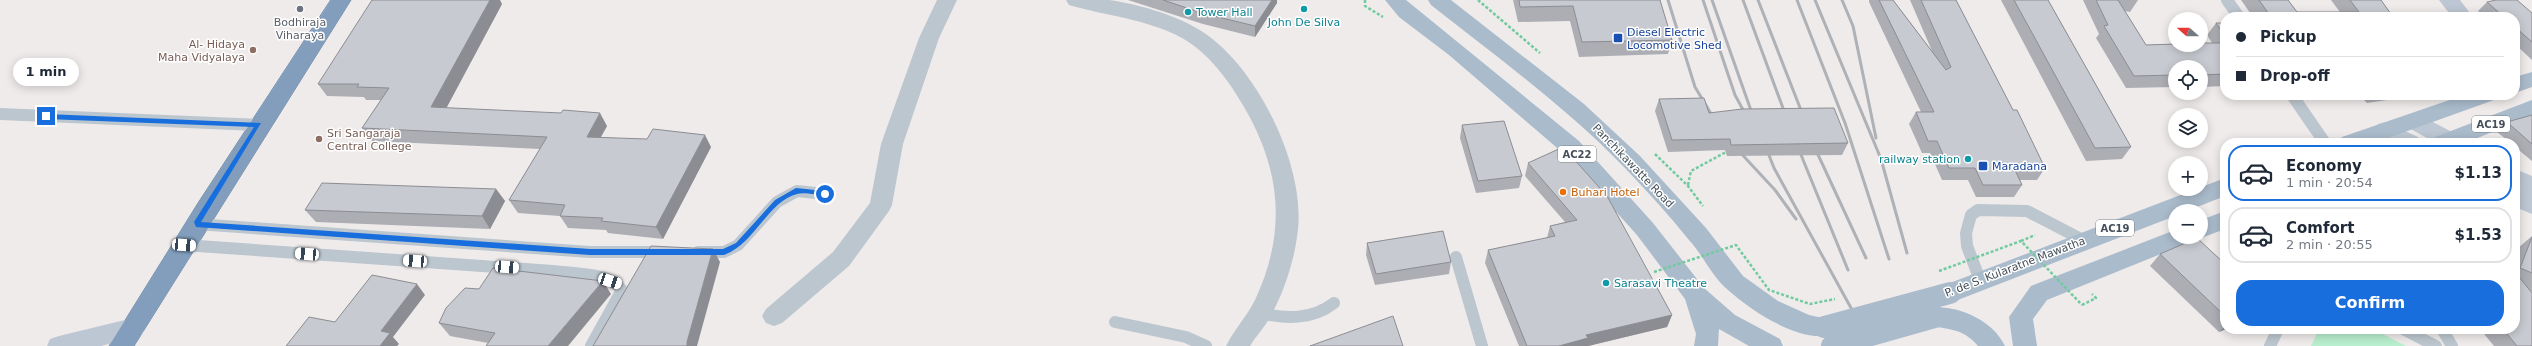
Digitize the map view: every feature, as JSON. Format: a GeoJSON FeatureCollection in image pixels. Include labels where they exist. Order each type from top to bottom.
{"type":"FeatureCollection","features":[{"type":"Feature","properties":{"kind":"highway"},"geometry":{"type":"LineString","coordinates":[[127,337],[196,224],[341,0]]}},
{"type":"Feature","properties":{"kind":"main road"},"geometry":{"type":"LineString","coordinates":[[2449,0],[2459,12]]}},
{"type":"Feature","properties":{"kind":"main road","name":"Panchikawatte Road"},"geometry":{"type":"LineString","coordinates":[[1445,2],[1577,110],[1632,162],[1698,234],[1735,283],[1770,308],[1828,336]]}},
{"type":"Feature","properties":{"kind":"main road","name":"AC22"},"geometry":{"type":"LineString","coordinates":[[1390,9],[1406,12],[1456,50],[1571,147],[1645,229],[1696,295],[1727,322],[1771,346]]}},
{"type":"Feature","properties":{"kind":"main road","name":"AC19"},"geometry":{"type":"LineString","coordinates":[[2364,138],[2473,100]]}},
{"type":"Feature","properties":{"kind":"main road","name":"AC19"},"geometry":{"type":"LineString","coordinates":[[2459,138],[2532,108]]}},
{"type":"Feature","properties":{"kind":"main road"},"geometry":{"type":"LineString","coordinates":[[2415,121],[2443,138]]}},
{"type":"Feature","properties":{"kind":"main road"},"geometry":{"type":"LineString","coordinates":[[2386,130],[2401,138]]}},
{"type":"Feature","properties":{"kind":"main road"},"geometry":{"type":"LineString","coordinates":[[2520,180],[2532,186]]}},
{"type":"Feature","properties":{"kind":"main road","name":"P. de S. Kularatne Mawatha"},"geometry":{"type":"LineString","coordinates":[[1828,336],[1940,280],[2083,240],[2220,189]]}},
{"type":"Feature","properties":{"kind":"main road"},"geometry":{"type":"LineString","coordinates":[[2520,199],[2532,205]]}},
{"type":"Feature","properties":{"kind":"main road"},"geometry":{"type":"LineString","coordinates":[[2025,346],[2021,317],[2039,293],[2168,242]]}},
{"type":"Feature","properties":{"kind":"main road","name":"AC22"},"geometry":{"type":"LineString","coordinates":[[1696,295],[1708,334],[1706,346]]}},
{"type":"Feature","properties":{"kind":"main road"},"geometry":{"type":"LineString","coordinates":[[1828,336],[1935,317],[1950,317],[1980,330],[1993,346]]}},
{"type":"Feature","properties":{"kind":"main road"},"geometry":{"type":"LineString","coordinates":[[59,346],[127,337]]}},
{"type":"Feature","properties":{"kind":"street"},"geometry":{"type":"LineString","coordinates":[[774,316],[840,258],[881,205],[892,144],[929,38],[947,0]]}},
{"type":"Feature","properties":{"kind":"street"},"geometry":{"type":"LineString","coordinates":[[1076,0],[1169,24],[1202,41],[1223,62],[1254,107],[1281,164],[1287,210],[1286,238],[1260,313],[1247,328],[1238,346]]}},
{"type":"Feature","properties":{"kind":"lane"},"geometry":{"type":"LineString","coordinates":[[2227,0],[2235,12]]}},
{"type":"Feature","properties":{"kind":"lane"},"geometry":{"type":"LineString","coordinates":[[2295,100],[2322,138]]}},
{"type":"Feature","properties":{"kind":"lane"},"geometry":{"type":"LineString","coordinates":[[0,114],[259,125]]}},
{"type":"Feature","properties":{"kind":"lane"},"geometry":{"type":"LineString","coordinates":[[196,224],[590,252],[724,252],[738,245],[777,202],[796,191],[825,194]]}},
{"type":"Feature","properties":{"kind":"lane"},"geometry":{"type":"LineString","coordinates":[[1976,271],[1966,233],[1971,215],[1978,210],[2020,210],[2083,240]]}},
{"type":"Feature","properties":{"kind":"lane"},"geometry":{"type":"LineString","coordinates":[[184,245],[554,271],[602,278],[618,284],[622,290],[591,346]]}},
{"type":"Feature","properties":{"kind":"lane"},"geometry":{"type":"LineString","coordinates":[[1456,257],[1482,346]]}},
{"type":"Feature","properties":{"kind":"lane"},"geometry":{"type":"LineString","coordinates":[[1260,313],[1283,319],[1327,310],[1334,303]]}},
{"type":"Feature","properties":{"kind":"lane"},"geometry":{"type":"LineString","coordinates":[[1115,322],[1186,337],[1206,346]]}},
{"type":"Feature","properties":{"kind":"lane"},"geometry":{"type":"LineString","coordinates":[[2270,346],[2276,334]]}},
{"type":"Feature","properties":{"kind":"lane"},"geometry":{"type":"LineString","coordinates":[[2413,334],[2436,346]]}},
{"type":"Feature","properties":{"kind":"lane"},"geometry":{"type":"LineString","coordinates":[[2445,334],[2452,346]]}},
{"type":"Feature","properties":{"kind":"path"},"geometry":{"type":"LineString","coordinates":[[1365,0],[1365,6],[1390,9]]}},
{"type":"Feature","properties":{"kind":"path"},"geometry":{"type":"LineString","coordinates":[[1478,0],[1544,56]]}},
{"type":"Feature","properties":{"kind":"path"},"geometry":{"type":"LineString","coordinates":[[1650,149],[1688,186],[1708,212]]}},
{"type":"Feature","properties":{"kind":"path"},"geometry":{"type":"LineString","coordinates":[[1688,186],[1691,171],[1726,152]]}},
{"type":"Feature","properties":{"kind":"path"},"geometry":{"type":"LineString","coordinates":[[1940,280],[1976,271],[2046,234],[2060,229]]}},
{"type":"Feature","properties":{"kind":"path"},"geometry":{"type":"LineString","coordinates":[[1940,280],[2033,235],[2046,234]]}},
{"type":"Feature","properties":{"kind":"path"},"geometry":{"type":"LineString","coordinates":[[1654,272],[1736,245],[1769,290],[1810,304],[1839,300],[1811,308],[1767,292],[1728,240]]}},
{"type":"Feature","properties":{"kind":"path"},"geometry":{"type":"LineString","coordinates":[[2021,241],[2082,304],[2096,298]]}},
{"type":"Feature","properties":{"kind":"path"},"geometry":{"type":"LineString","coordinates":[[1657,264],[1664,276]]}},
{"type":"Feature","properties":{"kind":"green space"},"geometry":{"type":"Polygon","coordinates":[[[2317,334],[2383,334],[2406,346],[2311,346],[2317,334]]]}},
{"type":"Feature","properties":{"kind":"building"},"geometry":{"type":"Polygon","coordinates":[[[372,0],[490,0],[431,107],[561,113],[563,110],[600,113],[587,137],[647,139],[653,129],[705,135],[656,227],[601,221],[603,218],[560,216],[565,205],[509,200],[547,137],[362,128],[389,88],[357,87],[359,84],[318,84],[372,0]]]}},
{"type":"Feature","properties":{"kind":"building"},"geometry":{"type":"Polygon","coordinates":[[[1163,0],[1272,0],[1255,26],[1202,13],[1163,0]]]}},
{"type":"Feature","properties":{"kind":"building","name":"Diesel Electric Locomotive Shed"},"geometry":{"type":"Polygon","coordinates":[[[1519,0],[1660,0],[1672,40],[1582,42],[1573,6],[1520,7],[1519,0]]]}},
{"type":"Feature","properties":{"kind":"building"},"geometry":{"type":"Polygon","coordinates":[[[1879,0],[1893,0],[1946,70],[1951,67],[1921,0],[1956,0],[2013,110],[2017,110],[2045,168],[2014,168],[2022,185],[1983,185],[1975,168],[1949,168],[1937,141],[1928,141],[1916,112],[1934,112],[1879,0]]]}},
{"type":"Feature","properties":{"kind":"building"},"geometry":{"type":"Polygon","coordinates":[[[2014,0],[2048,0],[2131,147],[2095,148],[2014,0]]]}},
{"type":"Feature","properties":{"kind":"building"},"geometry":{"type":"Polygon","coordinates":[[[2096,0],[2118,0],[2146,45],[2168,44],[2168,52],[2208,52],[2208,43],[2220,43],[2220,74],[2208,75],[2208,60],[2168,60],[2168,75],[2134,76],[2104,26],[2108,25],[2096,0]]]}},
{"type":"Feature","properties":{"kind":"building"},"geometry":{"type":"Polygon","coordinates":[[[2259,0],[2288,0],[2297,12],[2267,12],[2259,0]]]}},
{"type":"Feature","properties":{"kind":"building"},"geometry":{"type":"Polygon","coordinates":[[[2350,0],[2381,0],[2389,12],[2359,12],[2350,0]]]}},
{"type":"Feature","properties":{"kind":"building"},"geometry":{"type":"Polygon","coordinates":[[[2496,0],[2517,0],[2532,13],[2532,42],[2520,31],[2520,12],[2498,12],[2487,2],[2496,0]]]}},
{"type":"Feature","properties":{"kind":"building"},"geometry":{"type":"Polygon","coordinates":[[[2216,23],[2220,23],[2220,29],[2216,23]]]}},
{"type":"Feature","properties":{"kind":"building"},"geometry":{"type":"Polygon","coordinates":[[[1704,98],[1709,113],[1742,109],[1834,108],[1848,143],[1731,145],[1730,139],[1672,140],[1659,99],[1704,98]]]}},
{"type":"Feature","properties":{"kind":"building"},"geometry":{"type":"Polygon","coordinates":[[[2532,115],[2532,144],[2507,122],[2532,115]]]}},
{"type":"Feature","properties":{"kind":"building"},"geometry":{"type":"Polygon","coordinates":[[[1504,121],[1522,176],[1478,181],[1462,125],[1504,121]]]}},
{"type":"Feature","properties":{"kind":"building"},"geometry":{"type":"Polygon","coordinates":[[[1563,147],[1607,196],[1672,315],[1586,335],[1588,338],[1559,346],[1527,346],[1488,250],[1555,236],[1550,226],[1577,220],[1528,163],[1563,147]]]}},
{"type":"Feature","properties":{"kind":"building"},"geometry":{"type":"Polygon","coordinates":[[[322,183],[496,189],[482,216],[305,210],[322,183]]]}},
{"type":"Feature","properties":{"kind":"building"},"geometry":{"type":"Polygon","coordinates":[[[1443,231],[1451,262],[1376,274],[1367,243],[1443,231]]]}},
{"type":"Feature","properties":{"kind":"building"},"geometry":{"type":"Polygon","coordinates":[[[2532,237],[2532,273],[2520,268],[2532,237]]]}},
{"type":"Feature","properties":{"kind":"building"},"geometry":{"type":"Polygon","coordinates":[[[2183,244],[2203,244],[2220,259],[2220,311],[2160,254],[2183,244]]]}},
{"type":"Feature","properties":{"kind":"building"},"geometry":{"type":"Polygon","coordinates":[[[651,246],[713,249],[687,346],[593,346],[651,246]]]}},
{"type":"Feature","properties":{"kind":"building"},"geometry":{"type":"Polygon","coordinates":[[[493,268],[603,281],[548,346],[486,346],[495,333],[439,323],[446,308],[465,288],[479,289],[493,268]]]}},
{"type":"Feature","properties":{"kind":"building"},"geometry":{"type":"Polygon","coordinates":[[[372,275],[417,284],[381,331],[390,333],[380,346],[286,346],[309,317],[335,322],[372,275]]]}},
{"type":"Feature","properties":{"kind":"building"},"geometry":{"type":"Polygon","coordinates":[[[2520,278],[2532,293],[2532,346],[2517,346],[2507,334],[2520,334],[2520,278]]]}},
{"type":"Feature","properties":{"kind":"building"},"geometry":{"type":"Polygon","coordinates":[[[1393,316],[1403,346],[1310,346],[1393,316]]]}},
{"type":"Feature","properties":{"kind":"railway"},"geometry":{"type":"LineString","coordinates":[[1668,0],[1695,87],[1716,122]]}},
{"type":"Feature","properties":{"kind":"railway"},"geometry":{"type":"LineString","coordinates":[[1703,0],[1735,95],[1748,119]]}},
{"type":"Feature","properties":{"kind":"railway"},"geometry":{"type":"LineString","coordinates":[[1712,0],[1754,119]]}},
{"type":"Feature","properties":{"kind":"railway"},"geometry":{"type":"LineString","coordinates":[[1743,0],[1787,119]]}},
{"type":"Feature","properties":{"kind":"railway"},"geometry":{"type":"LineString","coordinates":[[1758,0],[1804,118]]}},
{"type":"Feature","properties":{"kind":"railway"},"geometry":{"type":"LineString","coordinates":[[1797,0],[1845,123],[1889,259]]}},
{"type":"Feature","properties":{"kind":"railway"},"geometry":{"type":"LineString","coordinates":[[1815,0],[1881,159],[1907,253]]}},
{"type":"Feature","properties":{"kind":"railway"},"geometry":{"type":"LineString","coordinates":[[1842,0],[1853,26],[1876,138]]}},
{"type":"Feature","properties":{"kind":"railway"},"geometry":{"type":"LineString","coordinates":[[1765,145],[1774,168],[1867,337]]}},
{"type":"Feature","properties":{"kind":"railway"},"geometry":{"type":"LineString","coordinates":[[1797,145],[1848,270]]}},
{"type":"Feature","properties":{"kind":"railway"},"geometry":{"type":"LineString","coordinates":[[1814,146],[1866,258]]}},
{"type":"Feature","properties":{"kind":"railway"},"geometry":{"type":"LineString","coordinates":[[1737,149],[1775,190],[1796,219]]}},
{"type":"Feature","properties":{"kind":"place","name":"Bodhiraja Viharaya"},"geometry":{"type":"Point","coordinates":[300,9]}},
{"type":"Feature","properties":{"kind":"place","name":"John De Silva"},"geometry":{"type":"Point","coordinates":[1304,9]}},
{"type":"Feature","properties":{"kind":"place","name":"Tower Hall"},"geometry":{"type":"Point","coordinates":[1188,12]}},
{"type":"Feature","properties":{"kind":"place","name":"Diesel Electric Locomotive Shed"},"geometry":{"type":"Point","coordinates":[1618,38]}},
{"type":"Feature","properties":{"kind":"place","name":"Al- Hidaya Maha Vidyalaya"},"geometry":{"type":"Point","coordinates":[253,50]}},
{"type":"Feature","properties":{"kind":"place","name":"Sri Sangaraja Central College"},"geometry":{"type":"Point","coordinates":[319,139]}},
{"type":"Feature","properties":{"kind":"place","name":"railway station"},"geometry":{"type":"Point","coordinates":[1968,159]}},
{"type":"Feature","properties":{"kind":"place","name":"Maradana"},"geometry":{"type":"Point","coordinates":[1983,166]}},
{"type":"Feature","properties":{"kind":"place","name":"Buhari Hotel"},"geometry":{"type":"Point","coordinates":[1563,192]}},
{"type":"Feature","properties":{"kind":"place","name":"Sarasavi Theatre"},"geometry":{"type":"Point","coordinates":[1606,283]}},
{"type":"Feature","properties":{"kind":"route"},"geometry":{"type":"LineString","coordinates":[[46,116],[259,125],[196,224],[590,252],[724,252],[738,245],[777,202],[796,191],[825,194]]}}]}
